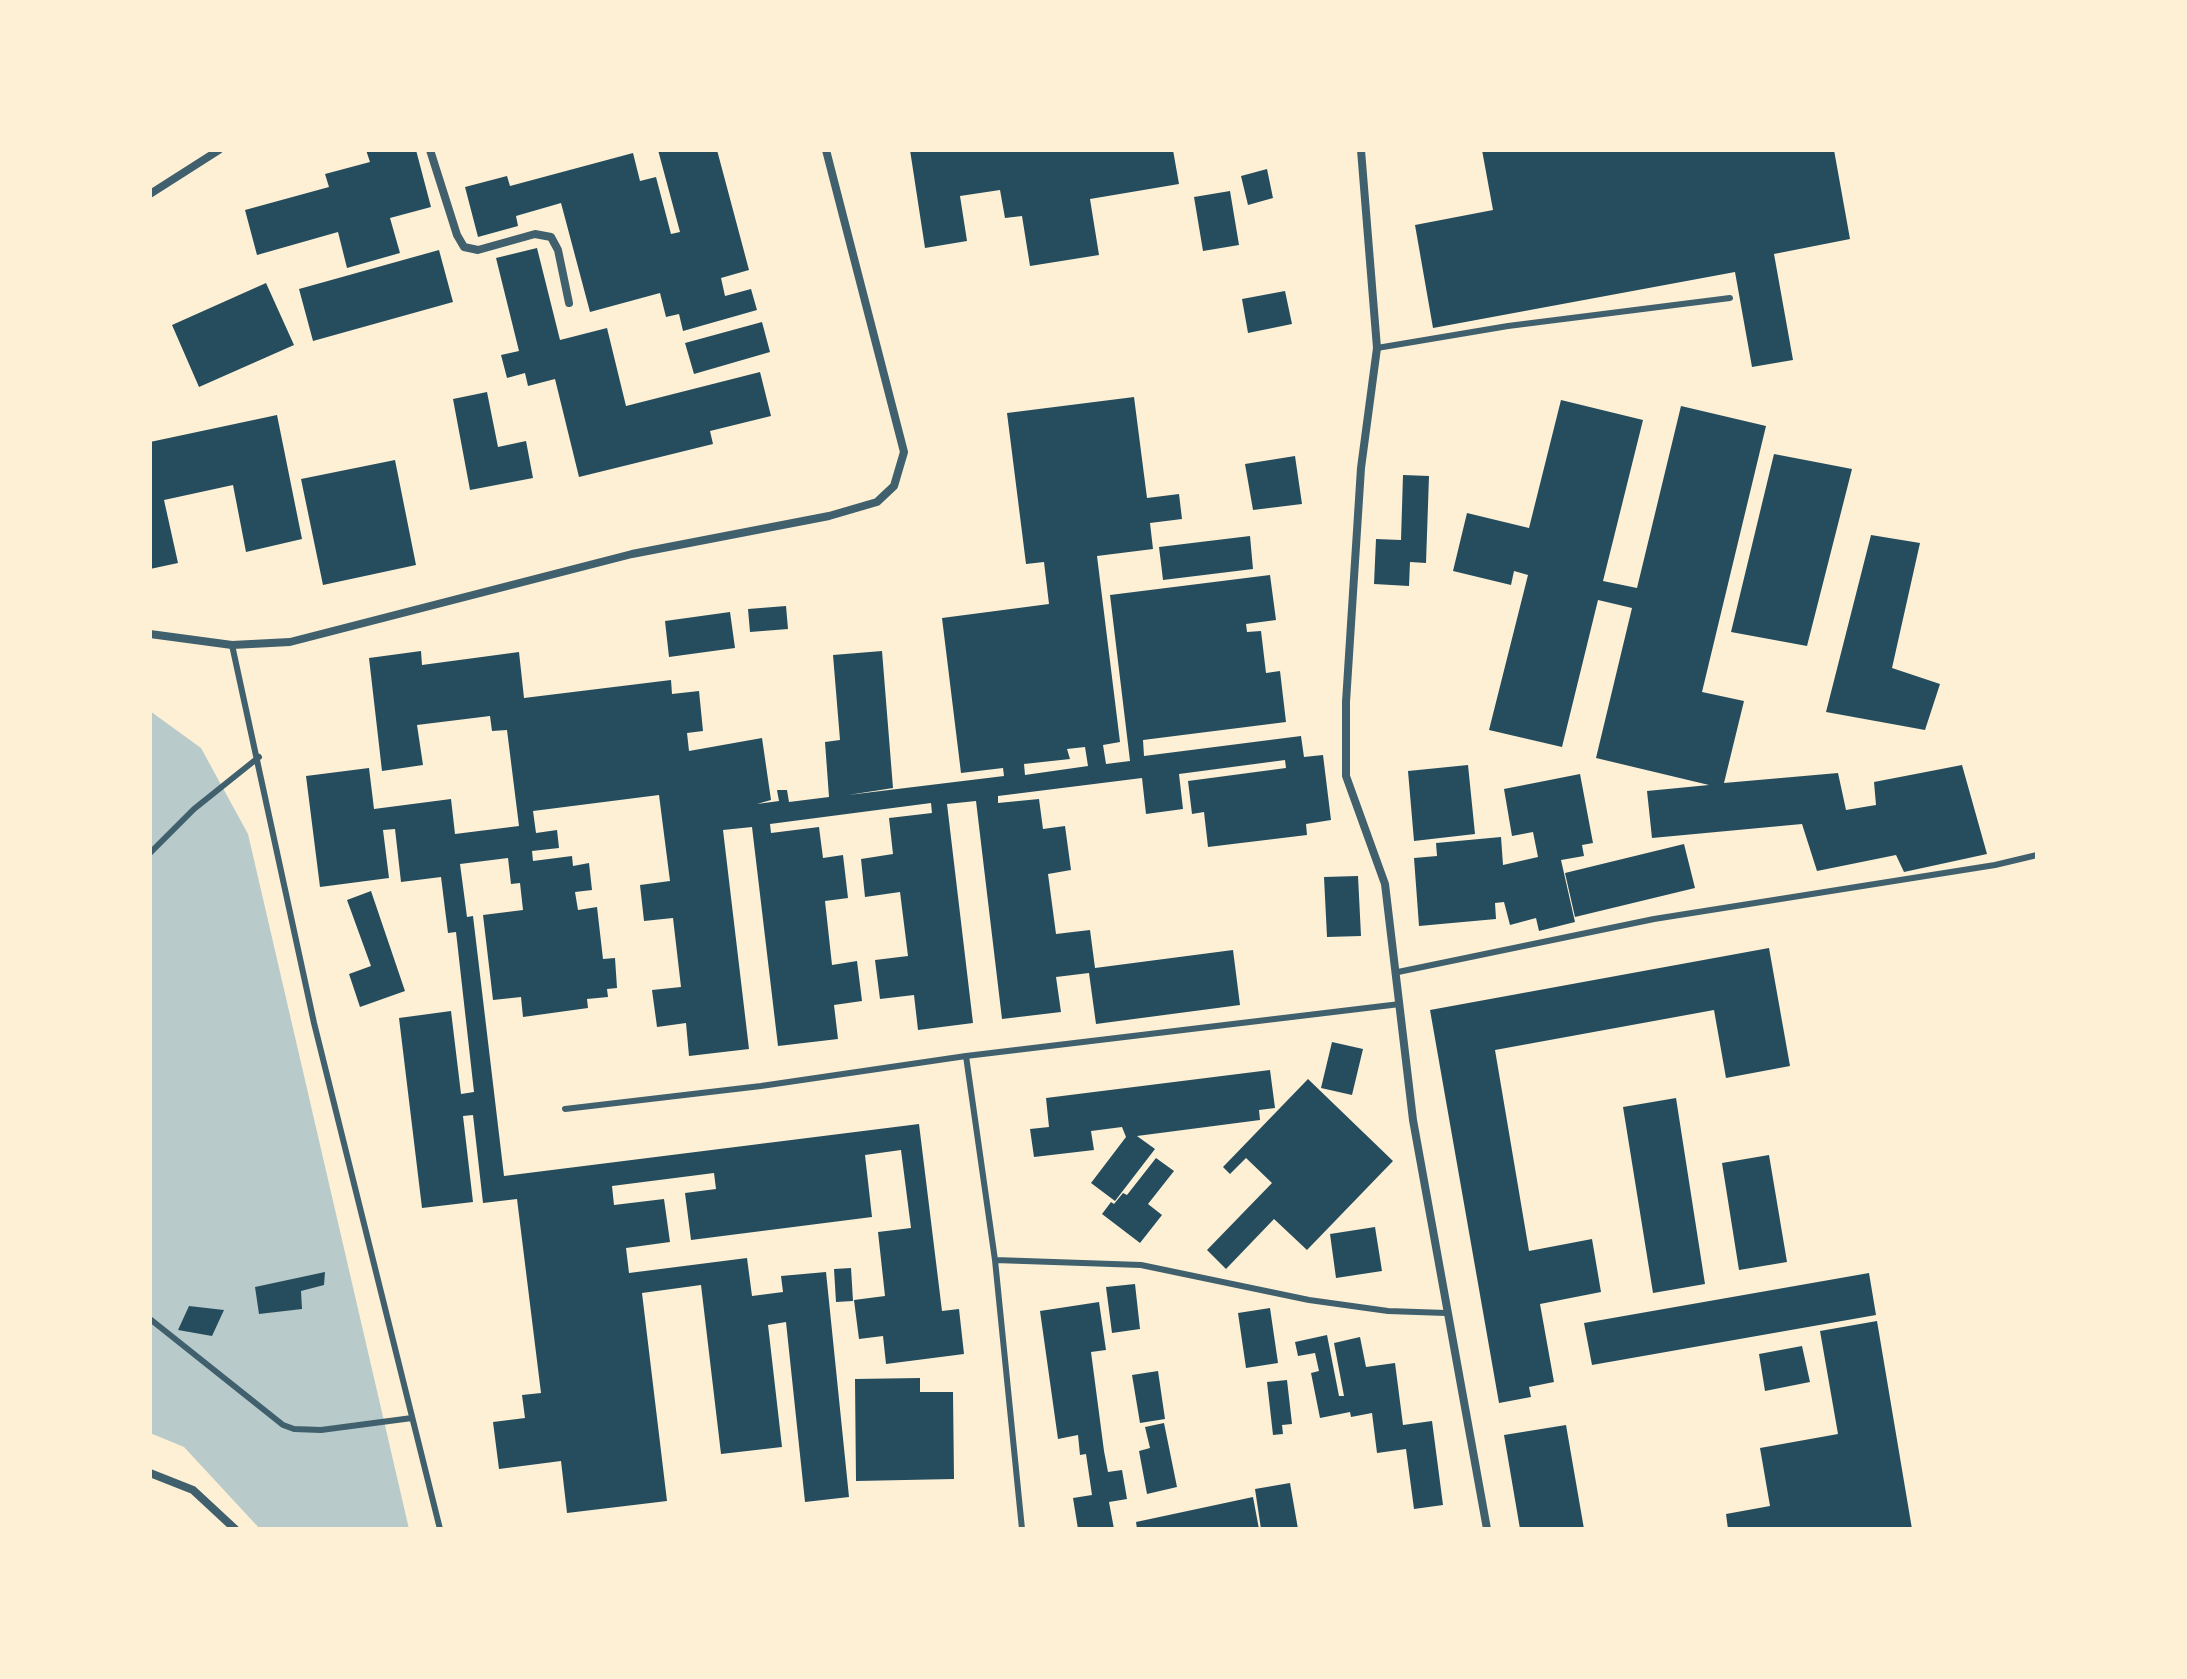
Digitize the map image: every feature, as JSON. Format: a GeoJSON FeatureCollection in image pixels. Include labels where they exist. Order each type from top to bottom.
{"type":"FeatureCollection","features":[{"type":"Feature","properties":{"kind":"street"},"geometry":{"type":"LineString","coordinates":[[150,194],[219,150]]}},
{"type":"Feature","properties":{"kind":"street"},"geometry":{"type":"LineString","coordinates":[[430,150],[457,235],[464,247],[478,250],[535,234],[551,237],[558,250],[569,303]]}},
{"type":"Feature","properties":{"kind":"street"},"geometry":{"type":"LineString","coordinates":[[150,634],[232,645],[290,642],[632,554],[829,516],[877,502],[894,486],[904,452],[826,150]]}},
{"type":"Feature","properties":{"kind":"street"},"geometry":{"type":"LineString","coordinates":[[1361,150],[1377,348],[1361,468],[1346,702],[1346,776],[1385,884],[1398,972],[1413,1120],[1487,1529]]}},
{"type":"Feature","properties":{"kind":"street"},"geometry":{"type":"LineString","coordinates":[[150,1473],[193,1490],[235,1529]]}},
{"type":"Feature","properties":{"kind":"lane"},"geometry":{"type":"LineString","coordinates":[[1377,348],[1508,326],[1730,298]]}},
{"type":"Feature","properties":{"kind":"lane"},"geometry":{"type":"LineString","coordinates":[[232,645],[259,757],[314,1023],[440,1529]]}},
{"type":"Feature","properties":{"kind":"lane"},"geometry":{"type":"LineString","coordinates":[[150,853],[194,809],[259,757]]}},
{"type":"Feature","properties":{"kind":"lane"},"geometry":{"type":"LineString","coordinates":[[1398,972],[1654,919],[1995,865],[2037,855]]}},
{"type":"Feature","properties":{"kind":"lane"},"geometry":{"type":"LineString","coordinates":[[565,1109],[966,1056],[1400,1004]]}},
{"type":"Feature","properties":{"kind":"lane"},"geometry":{"type":"LineString","coordinates":[[966,1056],[995,1260],[1022,1529]]}},
{"type":"Feature","properties":{"kind":"lane"},"geometry":{"type":"LineString","coordinates":[[995,1260],[1141,1265],[1309,1300],[1388,1311],[1446,1313]]}},
{"type":"Feature","properties":{"kind":"lane"},"geometry":{"type":"LineString","coordinates":[[150,1319],[283,1425],[321,1430],[412,1418]]}},
{"type":"Feature","properties":{"kind":"shaded area"},"geometry":{"type":"Polygon","coordinates":[[[150,711],[201,748],[248,834],[409,1529],[260,1529],[184,1447],[150,1433],[150,711]]]}},
{"type":"Feature","properties":{"kind":"building"},"geometry":{"type":"Polygon","coordinates":[[[366,150],[416,150],[431,207],[390,218],[400,253],[347,268],[338,232],[257,255],[245,210],[329,187],[325,174],[370,162],[366,150]]]}},
{"type":"Feature","properties":{"kind":"building"},"geometry":{"type":"Polygon","coordinates":[[[658,150],[717,150],[749,270],[721,278],[725,296],[751,289],[757,310],[683,331],[679,314],[666,317],[660,293],[590,312],[561,203],[516,216],[518,226],[478,237],[465,187],[507,176],[510,186],[633,153],[640,181],[656,177],[671,234],[680,232],[658,150]]]}},
{"type":"Feature","properties":{"kind":"building"},"geometry":{"type":"Polygon","coordinates":[[[910,150],[1173,150],[1179,184],[1090,199],[1099,255],[1030,266],[1022,216],[1005,218],[1000,190],[960,196],[967,241],[925,248],[910,150]]]}},
{"type":"Feature","properties":{"kind":"building"},"geometry":{"type":"Polygon","coordinates":[[[1482,150],[1834,150],[1850,239],[1774,254],[1793,360],[1752,367],[1735,272],[1433,328],[1415,225],[1493,210],[1482,150]]]}},
{"type":"Feature","properties":{"kind":"building"},"geometry":{"type":"Polygon","coordinates":[[[1267,169],[1273,198],[1248,205],[1241,176],[1267,169]]]}},
{"type":"Feature","properties":{"kind":"building"},"geometry":{"type":"Polygon","coordinates":[[[1230,191],[1239,245],[1203,251],[1194,197],[1230,191]]]}},
{"type":"Feature","properties":{"kind":"building"},"geometry":{"type":"Polygon","coordinates":[[[537,248],[560,340],[607,328],[626,406],[760,372],[771,416],[710,431],[713,444],[579,477],[555,379],[528,386],[525,373],[507,378],[501,355],[519,351],[496,258],[537,248]]]}},
{"type":"Feature","properties":{"kind":"building"},"geometry":{"type":"Polygon","coordinates":[[[439,250],[453,302],[313,341],[299,289],[439,250]]]}},
{"type":"Feature","properties":{"kind":"building"},"geometry":{"type":"Polygon","coordinates":[[[266,283],[294,345],[199,387],[172,325],[266,283]]]}},
{"type":"Feature","properties":{"kind":"building"},"geometry":{"type":"Polygon","coordinates":[[[1285,291],[1292,324],[1248,333],[1242,299],[1285,291]]]}},
{"type":"Feature","properties":{"kind":"building"},"geometry":{"type":"Polygon","coordinates":[[[762,322],[770,352],[694,374],[685,343],[762,322]]]}},
{"type":"Feature","properties":{"kind":"building"},"geometry":{"type":"Polygon","coordinates":[[[487,392],[498,447],[526,441],[533,478],[470,490],[453,399],[487,392]]]}},
{"type":"Feature","properties":{"kind":"building"},"geometry":{"type":"Polygon","coordinates":[[[1134,397],[1147,498],[1179,494],[1182,519],[1150,523],[1153,549],[1097,556],[1120,742],[1103,745],[1106,764],[1130,761],[1110,595],[1270,575],[1276,620],[1246,624],[1247,632],[1261,631],[1266,673],[1280,671],[1286,722],[1143,740],[1144,756],[1301,736],[1304,757],[1323,755],[1331,820],[1306,824],[1307,835],[1208,847],[1204,812],[1192,814],[1188,781],[1286,768],[1285,760],[1179,774],[1183,809],[1146,814],[1142,778],[998,796],[998,803],[1039,799],[1043,829],[1065,826],[1071,870],[1048,874],[1056,934],[1090,930],[1095,968],[1233,950],[1240,1005],[1096,1024],[1089,973],[1056,977],[1061,1012],[1002,1019],[976,801],[947,804],[973,1023],[918,1030],[914,995],[880,999],[875,960],[908,956],[900,892],[865,897],[861,859],[893,854],[889,818],[932,813],[931,803],[770,824],[771,833],[819,827],[823,858],[843,855],[848,898],[825,901],[832,965],[857,961],[862,1001],[834,1005],[838,1039],[778,1046],[752,827],[723,830],[749,1049],[689,1056],[686,1023],[657,1027],[652,990],[681,987],[673,918],[644,921],[640,885],[670,881],[659,795],[533,811],[536,833],[557,830],[559,848],[532,851],[533,861],[572,856],[573,866],[589,863],[592,890],[575,892],[578,910],[597,907],[603,959],[615,958],[617,988],[607,989],[608,997],[587,999],[588,1008],[523,1017],[521,997],[493,1000],[483,915],[523,910],[520,883],[511,884],[508,858],[460,864],[467,917],[473,916],[504,1176],[919,1124],[942,1311],[959,1309],[964,1354],[886,1364],[883,1336],[859,1339],[854,1300],[885,1296],[878,1232],[911,1228],[901,1150],[865,1155],[872,1217],[691,1240],[685,1193],[716,1189],[714,1173],[612,1186],[614,1205],[664,1199],[670,1242],[626,1248],[629,1273],[747,1258],[752,1296],[783,1292],[781,1276],[826,1272],[849,1497],[805,1502],[786,1322],[768,1325],[782,1447],[721,1454],[701,1285],[642,1293],[667,1501],[567,1513],[561,1461],[499,1469],[493,1422],[525,1418],[522,1395],[541,1393],[517,1199],[483,1203],[473,1115],[463,1116],[473,1202],[422,1208],[399,1018],[451,1011],[461,1094],[474,1092],[456,932],[448,933],[441,877],[401,882],[395,829],[383,830],[389,878],[320,887],[306,776],[369,768],[374,809],[451,799],[455,834],[519,826],[507,730],[492,731],[490,716],[417,725],[423,765],[382,771],[369,658],[421,651],[422,665],[519,652],[524,698],[671,680],[672,694],[699,691],[703,731],[687,733],[689,751],[762,738],[771,800],[757,804],[779,801],[777,790],[787,790],[789,802],[829,797],[825,742],[840,740],[833,655],[882,651],[893,788],[848,795],[1004,776],[1003,768],[961,773],[942,618],[1049,604],[1044,562],[1026,564],[1007,413],[1134,397]],[[1085,747],[1067,749],[1070,759],[1024,764],[1025,775],[1088,766],[1085,747]]]}},
{"type":"Feature","properties":{"kind":"building"},"geometry":{"type":"Polygon","coordinates":[[[1561,400],[1643,420],[1603,581],[1637,588],[1681,406],[1766,426],[1702,692],[1744,701],[1724,783],[1838,773],[1846,810],[1876,805],[1874,782],[1962,765],[1987,854],[1904,872],[1896,855],[1817,871],[1802,824],[1652,838],[1647,791],[1709,785],[1596,758],[1632,608],[1598,600],[1562,747],[1489,730],[1528,575],[1514,571],[1511,585],[1453,571],[1467,513],[1529,528],[1561,400]]]}},
{"type":"Feature","properties":{"kind":"building"},"geometry":{"type":"Polygon","coordinates":[[[277,415],[302,539],[246,552],[233,485],[164,500],[178,563],[150,569],[150,442],[277,415]]]}},
{"type":"Feature","properties":{"kind":"building"},"geometry":{"type":"Polygon","coordinates":[[[1774,454],[1852,469],[1807,646],[1731,632],[1774,454]]]}},
{"type":"Feature","properties":{"kind":"building"},"geometry":{"type":"Polygon","coordinates":[[[1295,456],[1302,504],[1253,510],[1245,464],[1295,456]]]}},
{"type":"Feature","properties":{"kind":"building"},"geometry":{"type":"Polygon","coordinates":[[[395,460],[416,565],[323,585],[301,479],[395,460]]]}},
{"type":"Feature","properties":{"kind":"building"},"geometry":{"type":"Polygon","coordinates":[[[1403,475],[1429,476],[1426,563],[1410,562],[1409,586],[1374,584],[1376,539],[1401,540],[1403,475]]]}},
{"type":"Feature","properties":{"kind":"building"},"geometry":{"type":"Polygon","coordinates":[[[1871,535],[1920,543],[1892,668],[1940,684],[1925,730],[1826,712],[1871,535]]]}},
{"type":"Feature","properties":{"kind":"building"},"geometry":{"type":"Polygon","coordinates":[[[1250,536],[1253,569],[1163,580],[1159,547],[1250,536]]]}},
{"type":"Feature","properties":{"kind":"building"},"geometry":{"type":"Polygon","coordinates":[[[786,606],[788,629],[750,632],[748,609],[786,606]]]}},
{"type":"Feature","properties":{"kind":"building"},"geometry":{"type":"Polygon","coordinates":[[[730,612],[735,648],[669,657],[665,621],[730,612]]]}},
{"type":"Feature","properties":{"kind":"building"},"geometry":{"type":"Polygon","coordinates":[[[1468,765],[1475,834],[1414,841],[1408,771],[1468,765]]]}},
{"type":"Feature","properties":{"kind":"building"},"geometry":{"type":"Polygon","coordinates":[[[1580,774],[1593,843],[1582,845],[1584,856],[1561,860],[1575,922],[1539,931],[1536,918],[1510,925],[1504,902],[1495,903],[1496,919],[1419,926],[1414,858],[1437,856],[1436,843],[1501,837],[1503,865],[1538,857],[1533,832],[1512,836],[1504,789],[1580,774]]]}},
{"type":"Feature","properties":{"kind":"building"},"geometry":{"type":"Polygon","coordinates":[[[1684,844],[1695,888],[1575,917],[1565,873],[1684,844]]]}},
{"type":"Feature","properties":{"kind":"building"},"geometry":{"type":"Polygon","coordinates":[[[1358,876],[1361,936],[1327,937],[1324,877],[1358,876]]]}},
{"type":"Feature","properties":{"kind":"building"},"geometry":{"type":"Polygon","coordinates":[[[371,891],[405,991],[360,1007],[349,974],[371,966],[347,900],[371,891]]]}},
{"type":"Feature","properties":{"kind":"building"},"geometry":{"type":"Polygon","coordinates":[[[1769,948],[1790,1066],[1726,1078],[1714,1010],[1495,1050],[1529,1251],[1592,1239],[1601,1292],[1540,1304],[1554,1382],[1529,1387],[1531,1397],[1499,1403],[1430,1010],[1769,948]]]}},
{"type":"Feature","properties":{"kind":"building"},"geometry":{"type":"Polygon","coordinates":[[[1332,1042],[1363,1049],[1352,1095],[1321,1088],[1332,1042]]]}},
{"type":"Feature","properties":{"kind":"building"},"geometry":{"type":"Polygon","coordinates":[[[1270,1070],[1275,1108],[1259,1110],[1260,1120],[1137,1136],[1155,1149],[1115,1201],[1091,1183],[1126,1137],[1122,1127],[1091,1131],[1094,1150],[1034,1157],[1030,1129],[1049,1127],[1046,1098],[1270,1070]]]}},
{"type":"Feature","properties":{"kind":"building"},"geometry":{"type":"Polygon","coordinates":[[[1308,1079],[1393,1161],[1307,1250],[1274,1219],[1226,1269],[1207,1250],[1272,1183],[1246,1158],[1230,1174],[1223,1167],[1308,1079]]]}},
{"type":"Feature","properties":{"kind":"building"},"geometry":{"type":"Polygon","coordinates":[[[1676,1098],[1705,1284],[1653,1293],[1623,1107],[1676,1098]]]}},
{"type":"Feature","properties":{"kind":"building"},"geometry":{"type":"Polygon","coordinates":[[[1769,1155],[1787,1262],[1739,1270],[1722,1163],[1769,1155]]]}},
{"type":"Feature","properties":{"kind":"building"},"geometry":{"type":"Polygon","coordinates":[[[1156,1158],[1174,1171],[1148,1204],[1162,1215],[1140,1243],[1102,1214],[1111,1202],[1114,1204],[1123,1193],[1127,1195],[1156,1158]]]}},
{"type":"Feature","properties":{"kind":"building"},"geometry":{"type":"Polygon","coordinates":[[[1375,1227],[1382,1271],[1336,1278],[1330,1234],[1375,1227]]]}},
{"type":"Feature","properties":{"kind":"building"},"geometry":{"type":"Polygon","coordinates":[[[851,1268],[853,1301],[836,1302],[834,1269],[851,1268]]]}},
{"type":"Feature","properties":{"kind":"building"},"geometry":{"type":"Polygon","coordinates":[[[325,1272],[324,1285],[301,1291],[302,1309],[259,1314],[255,1287],[325,1272]]]}},
{"type":"Feature","properties":{"kind":"building"},"geometry":{"type":"Polygon","coordinates":[[[1869,1273],[1876,1315],[1592,1365],[1584,1323],[1869,1273]]]}},
{"type":"Feature","properties":{"kind":"building"},"geometry":{"type":"Polygon","coordinates":[[[1135,1284],[1140,1329],[1112,1333],[1106,1287],[1135,1284]]]}},
{"type":"Feature","properties":{"kind":"building"},"geometry":{"type":"Polygon","coordinates":[[[1099,1302],[1106,1350],[1091,1352],[1104,1451],[1108,1472],[1122,1470],[1127,1499],[1109,1502],[1114,1529],[1078,1529],[1073,1498],[1092,1495],[1086,1454],[1080,1455],[1078,1435],[1058,1439],[1040,1311],[1099,1302]]]}},
{"type":"Feature","properties":{"kind":"building"},"geometry":{"type":"Polygon","coordinates":[[[189,1306],[224,1310],[212,1336],[178,1330],[189,1306]]]}},
{"type":"Feature","properties":{"kind":"building"},"geometry":{"type":"Polygon","coordinates":[[[1270,1308],[1278,1363],[1246,1368],[1238,1313],[1270,1308]]]}},
{"type":"Feature","properties":{"kind":"building"},"geometry":{"type":"Polygon","coordinates":[[[1877,1321],[1912,1529],[1728,1529],[1726,1514],[1770,1506],[1760,1448],[1838,1434],[1820,1331],[1877,1321]]]}},
{"type":"Feature","properties":{"kind":"building"},"geometry":{"type":"Polygon","coordinates":[[[1327,1335],[1339,1396],[1344,1396],[1334,1343],[1360,1337],[1366,1367],[1395,1363],[1403,1425],[1432,1421],[1443,1505],[1414,1509],[1406,1449],[1377,1453],[1372,1413],[1351,1417],[1350,1412],[1320,1418],[1311,1373],[1319,1371],[1315,1353],[1298,1356],[1295,1342],[1327,1335]]]}},
{"type":"Feature","properties":{"kind":"building"},"geometry":{"type":"Polygon","coordinates":[[[1802,1346],[1810,1382],[1765,1391],[1759,1354],[1802,1346]]]}},
{"type":"Feature","properties":{"kind":"building"},"geometry":{"type":"Polygon","coordinates":[[[1158,1371],[1165,1419],[1140,1423],[1132,1375],[1158,1371]]]}},
{"type":"Feature","properties":{"kind":"building"},"geometry":{"type":"Polygon","coordinates":[[[920,1378],[920,1392],[953,1392],[954,1479],[856,1481],[855,1379],[920,1378]]]}},
{"type":"Feature","properties":{"kind":"building"},"geometry":{"type":"Polygon","coordinates":[[[1287,1380],[1292,1424],[1282,1425],[1283,1434],[1273,1435],[1267,1382],[1287,1380]]]}},
{"type":"Feature","properties":{"kind":"building"},"geometry":{"type":"Polygon","coordinates":[[[1164,1423],[1177,1487],[1147,1494],[1139,1451],[1150,1448],[1145,1427],[1164,1423]]]}},
{"type":"Feature","properties":{"kind":"building"},"geometry":{"type":"Polygon","coordinates":[[[1566,1425],[1584,1529],[1520,1529],[1504,1435],[1566,1425]]]}},
{"type":"Feature","properties":{"kind":"building"},"geometry":{"type":"Polygon","coordinates":[[[1290,1483],[1298,1529],[1261,1529],[1255,1489],[1290,1483]]]}},
{"type":"Feature","properties":{"kind":"building"},"geometry":{"type":"Polygon","coordinates":[[[1253,1497],[1259,1529],[1137,1529],[1136,1522],[1253,1497]]]}}]}
